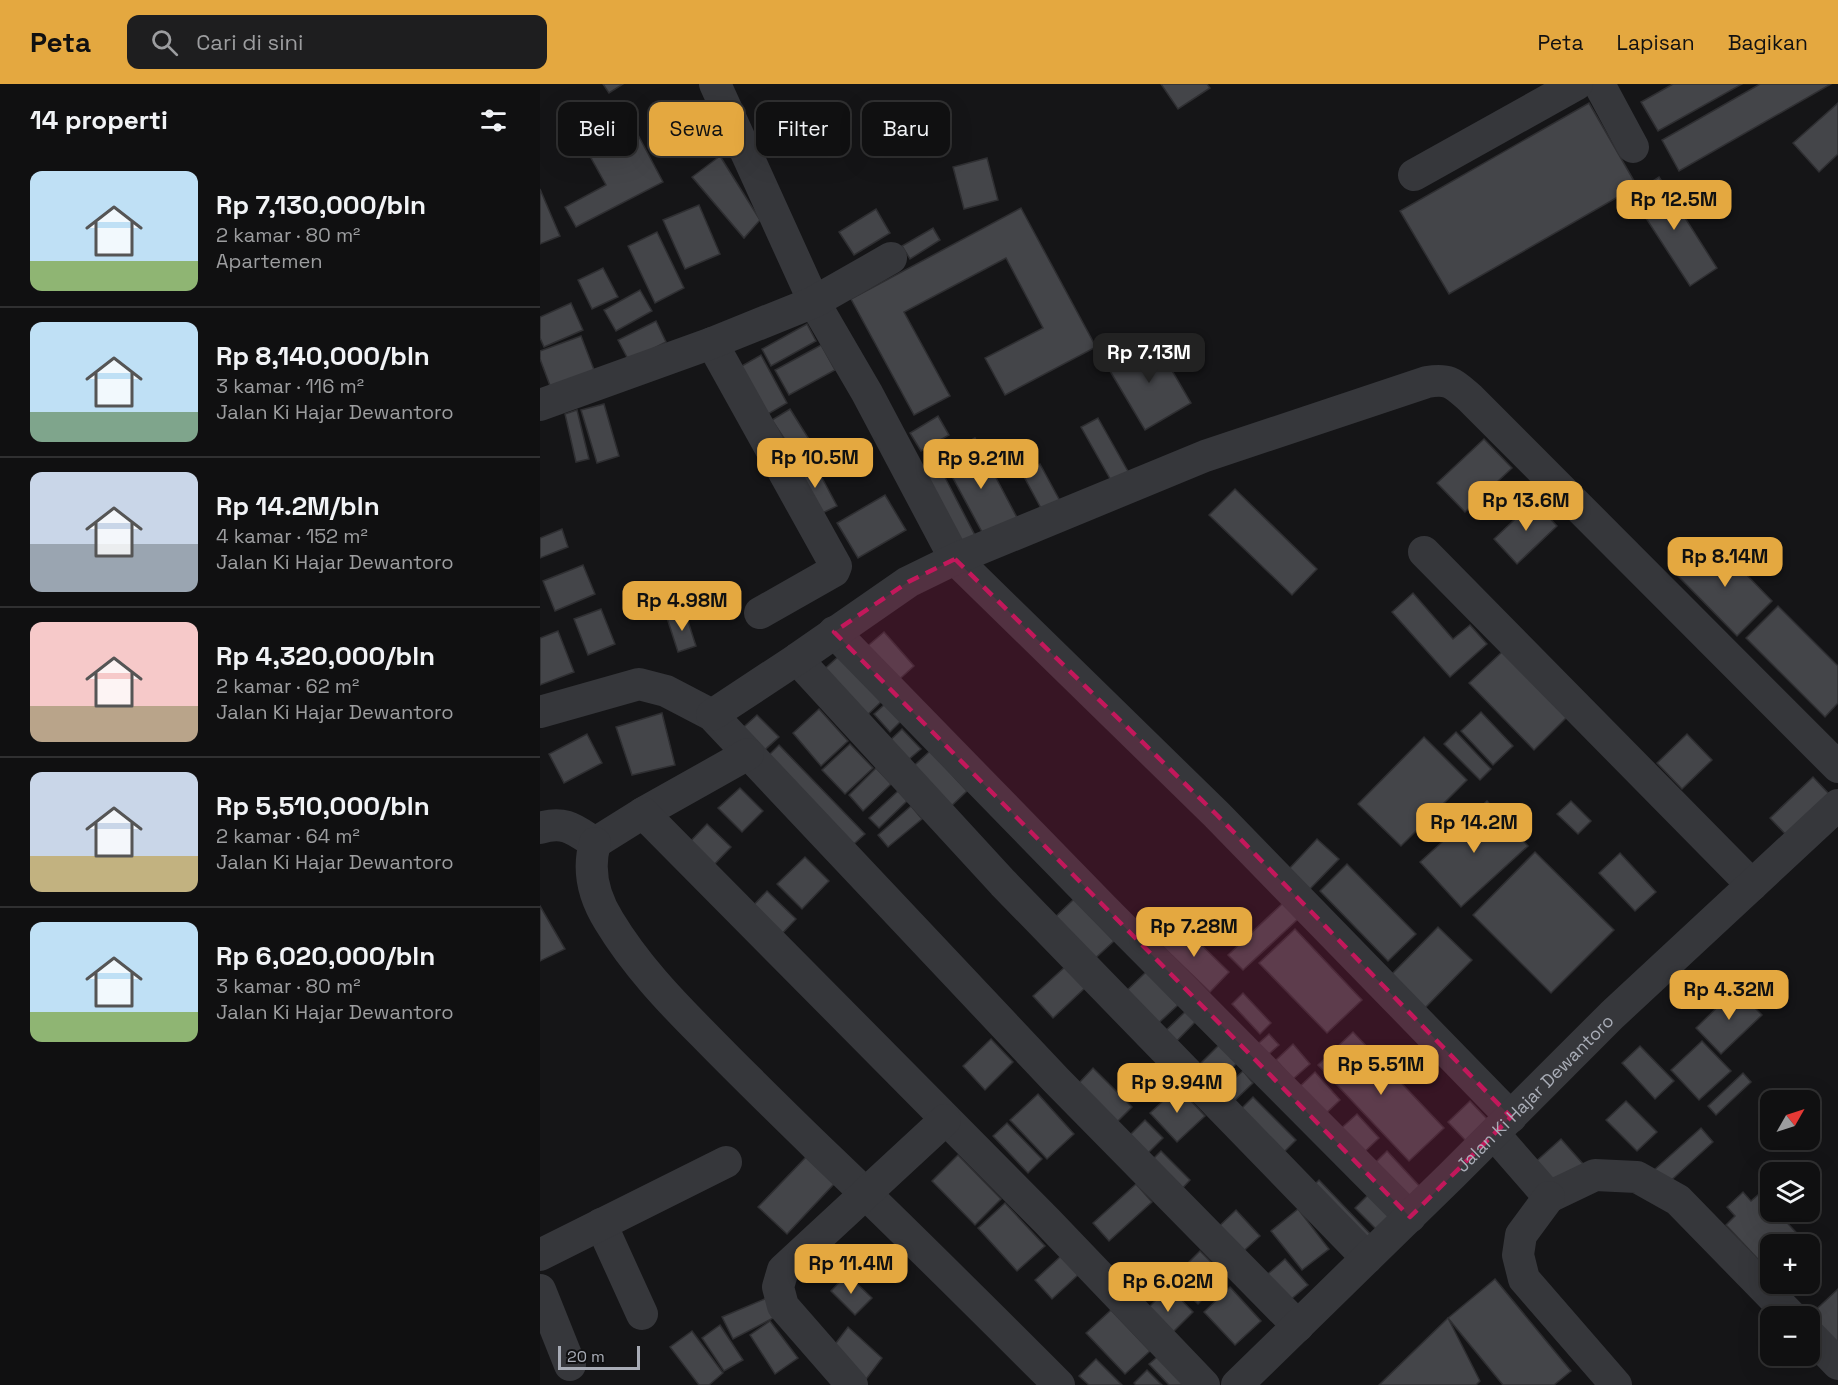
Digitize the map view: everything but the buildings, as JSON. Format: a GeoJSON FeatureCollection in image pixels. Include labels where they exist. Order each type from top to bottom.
{"type":"FeatureCollection","features":[{"type":"Feature","properties":{"kind":"street"},"geometry":{"type":"LineString","coordinates":[[715,84],[814,302],[867,393],[955,559],[1217,815],[1502,1126],[1549,1197]]}},
{"type":"Feature","properties":{"kind":"street"},"geometry":{"type":"LineString","coordinates":[[1414,175],[1577,84]]}},
{"type":"Feature","properties":{"kind":"street"},"geometry":{"type":"LineString","coordinates":[[1599,84],[1633,147]]}},
{"type":"Feature","properties":{"kind":"street"},"geometry":{"type":"LineString","coordinates":[[543,395],[712,343],[814,302],[891,258]]}},
{"type":"Feature","properties":{"kind":"street"},"geometry":{"type":"LineString","coordinates":[[712,343],[836,566],[834,571],[760,613]]}},
{"type":"Feature","properties":{"kind":"street"},"geometry":{"type":"LineString","coordinates":[[712,715],[908,582],[955,559],[1205,456],[1442,379],[1457,387],[1470,398],[1838,767]]}},
{"type":"Feature","properties":{"kind":"street"},"geometry":{"type":"LineString","coordinates":[[1424,552],[1752,885]]}},
{"type":"Feature","properties":{"kind":"street"},"geometry":{"type":"LineString","coordinates":[[834,632],[1119,925],[1410,1217]]}},
{"type":"Feature","properties":{"kind":"street"},"geometry":{"type":"LineString","coordinates":[[797,659],[1003,883],[1367,1258]]}},
{"type":"Feature","properties":{"kind":"street"},"geometry":{"type":"LineString","coordinates":[[540,712],[639,684],[666,691],[712,715],[1056,1080],[1298,1326]]}},
{"type":"Feature","properties":{"kind":"street"},"geometry":{"type":"LineString","coordinates":[[748,754],[595,843],[591,858],[591,874],[596,897],[608,920],[643,970],[676,1008],[727,1061],[867,1194],[1059,1385]]}},
{"type":"Feature","properties":{"kind":"street","name":"Jalan Ki Hajar Dewantoro"},"geometry":{"type":"LineString","coordinates":[[1237,1385],[1612,1016],[1838,805]]}},
{"type":"Feature","properties":{"kind":"street"},"geometry":{"type":"LineString","coordinates":[[643,813],[1047,1221],[1204,1385]]}},
{"type":"Feature","properties":{"kind":"street"},"geometry":{"type":"LineString","coordinates":[[540,828],[554,823],[573,828],[595,843]]}},
{"type":"Feature","properties":{"kind":"street"},"geometry":{"type":"LineString","coordinates":[[852,1385],[783,1306],[778,1287],[783,1270],[945,1120]]}},
{"type":"Feature","properties":{"kind":"street"},"geometry":{"type":"LineString","coordinates":[[540,1255],[726,1162]]}},
{"type":"Feature","properties":{"kind":"street"},"geometry":{"type":"LineString","coordinates":[[1616,1385],[1524,1279],[1518,1255],[1521,1235],[1549,1197],[1595,1175],[1637,1177],[1678,1200],[1781,1306]]}},
{"type":"Feature","properties":{"kind":"street"},"geometry":{"type":"LineString","coordinates":[[602,1224],[642,1314]]}},
{"type":"Feature","properties":{"kind":"street"},"geometry":{"type":"LineString","coordinates":[[540,1290],[570,1365]]}},
{"type":"Feature","properties":{"kind":"street"},"geometry":{"type":"LineString","coordinates":[[1820,1345],[1838,1364]]}},
{"type":"Feature","properties":{"kind":"highlighted area"},"geometry":{"type":"Polygon","coordinates":[[[955,559],[1217,815],[1511,1117],[1410,1217],[834,632],[908,582],[955,559]]]}}]}
